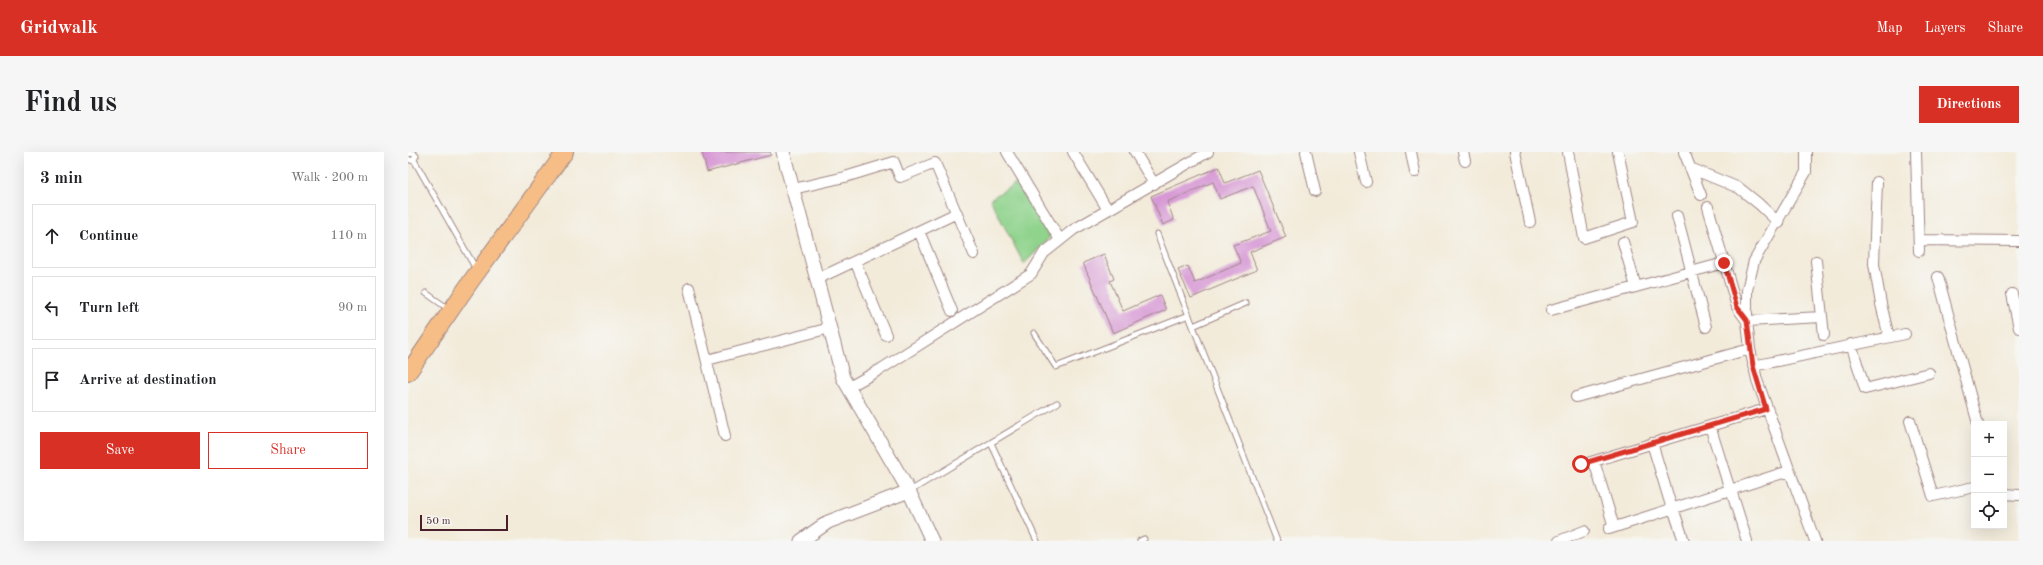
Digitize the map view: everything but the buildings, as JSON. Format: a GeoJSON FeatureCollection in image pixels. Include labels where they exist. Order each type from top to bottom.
{"type":"FeatureCollection","features":[{"type":"Feature","properties":{"kind":"main road"},"geometry":{"type":"LineString","coordinates":[[408,373],[478,271],[565,152]]}},
{"type":"Feature","properties":{"kind":"street"},"geometry":{"type":"LineString","coordinates":[[783,152],[843,378],[909,491],[932,541]]}},
{"type":"Feature","properties":{"kind":"street"},"geometry":{"type":"LineString","coordinates":[[1007,152],[1060,240]]}},
{"type":"Feature","properties":{"kind":"street"},"geometry":{"type":"LineString","coordinates":[[1073,152],[1108,210]]}},
{"type":"Feature","properties":{"kind":"street"},"geometry":{"type":"LineString","coordinates":[[1135,152],[1154,184]]}},
{"type":"Feature","properties":{"kind":"street"},"geometry":{"type":"LineString","coordinates":[[1306,152],[1316,191]]}},
{"type":"Feature","properties":{"kind":"street"},"geometry":{"type":"LineString","coordinates":[[1359,152],[1366,182]]}},
{"type":"Feature","properties":{"kind":"street"},"geometry":{"type":"LineString","coordinates":[[1411,152],[1415,172]]}},
{"type":"Feature","properties":{"kind":"street"},"geometry":{"type":"LineString","coordinates":[[1515,152],[1530,222]]}},
{"type":"Feature","properties":{"kind":"street"},"geometry":{"type":"LineString","coordinates":[[1568,152],[1584,238],[1633,222],[1618,152]]}},
{"type":"Feature","properties":{"kind":"street"},"geometry":{"type":"LineString","coordinates":[[1684,152],[1701,195]]}},
{"type":"Feature","properties":{"kind":"street"},"geometry":{"type":"LineString","coordinates":[[1806,152],[1806,172],[1754,261],[1747,290],[1747,320],[1753,366],[1766,409],[1815,541]]}},
{"type":"Feature","properties":{"kind":"street"},"geometry":{"type":"LineString","coordinates":[[1916,152],[1919,252]]}},
{"type":"Feature","properties":{"kind":"street"},"geometry":{"type":"LineString","coordinates":[[849,387],[881,369],[1031,274],[1044,253],[1072,230],[1154,184],[1203,153]]}},
{"type":"Feature","properties":{"kind":"street"},"geometry":{"type":"LineString","coordinates":[[793,189],[845,177],[894,162],[900,177],[935,163],[974,254]]}},
{"type":"Feature","properties":{"kind":"street"},"geometry":{"type":"LineString","coordinates":[[1690,168],[1739,188],[1778,222]]}},
{"type":"Feature","properties":{"kind":"street"},"geometry":{"type":"LineString","coordinates":[[1876,182],[1874,264],[1880,304],[1889,337]]}},
{"type":"Feature","properties":{"kind":"street"},"geometry":{"type":"LineString","coordinates":[[1708,207],[1737,307],[1747,320]]}},
{"type":"Feature","properties":{"kind":"street"},"geometry":{"type":"LineString","coordinates":[[817,279],[957,213]]}},
{"type":"Feature","properties":{"kind":"street"},"geometry":{"type":"LineString","coordinates":[[1677,216],[1706,327]]}},
{"type":"Feature","properties":{"kind":"street"},"geometry":{"type":"LineString","coordinates":[[918,231],[952,311]]}},
{"type":"Feature","properties":{"kind":"street"},"geometry":{"type":"LineString","coordinates":[[1919,240],[2019,241]]}},
{"type":"Feature","properties":{"kind":"street"},"geometry":{"type":"LineString","coordinates":[[1623,242],[1636,287]]}},
{"type":"Feature","properties":{"kind":"street"},"geometry":{"type":"LineString","coordinates":[[1816,260],[1824,335]]}},
{"type":"Feature","properties":{"kind":"street"},"geometry":{"type":"LineString","coordinates":[[855,261],[886,335]]}},
{"type":"Feature","properties":{"kind":"street"},"geometry":{"type":"LineString","coordinates":[[1551,310],[1724,263]]}},
{"type":"Feature","properties":{"kind":"street"},"geometry":{"type":"LineString","coordinates":[[1938,277],[1977,421]]}},
{"type":"Feature","properties":{"kind":"street"},"geometry":{"type":"LineString","coordinates":[[689,288],[708,360],[725,436]]}},
{"type":"Feature","properties":{"kind":"street"},"geometry":{"type":"LineString","coordinates":[[2012,294],[2019,328]]}},
{"type":"Feature","properties":{"kind":"street"},"geometry":{"type":"LineString","coordinates":[[1747,320],[1822,316]]}},
{"type":"Feature","properties":{"kind":"street"},"geometry":{"type":"LineString","coordinates":[[708,360],[830,328]]}},
{"type":"Feature","properties":{"kind":"street"},"geometry":{"type":"LineString","coordinates":[[1753,366],[1851,344],[1905,334]]}},
{"type":"Feature","properties":{"kind":"street"},"geometry":{"type":"LineString","coordinates":[[1851,344],[1865,389],[1929,374]]}},
{"type":"Feature","properties":{"kind":"street"},"geometry":{"type":"LineString","coordinates":[[1576,397],[1750,349]]}},
{"type":"Feature","properties":{"kind":"street"},"geometry":{"type":"LineString","coordinates":[[1581,464],[1766,409]]}},
{"type":"Feature","properties":{"kind":"street"},"geometry":{"type":"LineString","coordinates":[[1910,421],[1933,496],[1971,488]]}},
{"type":"Feature","properties":{"kind":"street"},"geometry":{"type":"LineString","coordinates":[[1710,426],[1747,541]]}},
{"type":"Feature","properties":{"kind":"street"},"geometry":{"type":"LineString","coordinates":[[1652,443],[1684,541]]}},
{"type":"Feature","properties":{"kind":"street"},"geometry":{"type":"LineString","coordinates":[[1594,461],[1612,528],[1789,471]]}},
{"type":"Feature","properties":{"kind":"street"},"geometry":{"type":"LineString","coordinates":[[800,541],[828,522],[909,491]]}},
{"type":"Feature","properties":{"kind":"street"},"geometry":{"type":"LineString","coordinates":[[2007,494],[2019,495]]}},
{"type":"Feature","properties":{"kind":"street"},"geometry":{"type":"LineString","coordinates":[[1563,540],[1584,531]]}},
{"type":"Feature","properties":{"kind":"lane"},"geometry":{"type":"LineString","coordinates":[[412,153],[411,161],[478,271]]}},
{"type":"Feature","properties":{"kind":"lane"},"geometry":{"type":"LineString","coordinates":[[1157,234],[1277,541]]}},
{"type":"Feature","properties":{"kind":"lane"},"geometry":{"type":"LineString","coordinates":[[426,293],[451,310]]}},
{"type":"Feature","properties":{"kind":"lane"},"geometry":{"type":"LineString","coordinates":[[1193,326],[1246,303]]}},
{"type":"Feature","properties":{"kind":"lane"},"geometry":{"type":"LineString","coordinates":[[1034,333],[1056,367],[1188,315]]}},
{"type":"Feature","properties":{"kind":"lane"},"geometry":{"type":"LineString","coordinates":[[909,491],[1057,403]]}},
{"type":"Feature","properties":{"kind":"lane"},"geometry":{"type":"LineString","coordinates":[[991,443],[1037,541]]}},
{"type":"Feature","properties":{"kind":"green space"},"geometry":{"type":"Polygon","coordinates":[[[1018,182],[1050,237],[1024,264],[990,199],[1018,182]]]}},
{"type":"Feature","properties":{"kind":"route"},"geometry":{"type":"LineString","coordinates":[[1581,464],[1766,409],[1753,366],[1747,320],[1737,307],[1724,263]]}}]}
